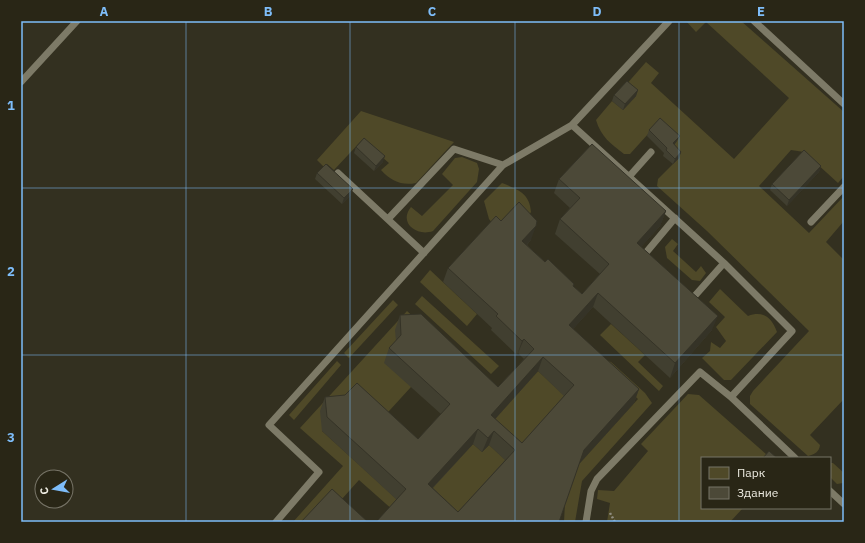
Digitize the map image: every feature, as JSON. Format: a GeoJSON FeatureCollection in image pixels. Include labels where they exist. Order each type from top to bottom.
{"type":"FeatureCollection","features":[{"type":"Feature","properties":{"kind":"lane"},"geometry":{"type":"LineString","coordinates":[[21,82],[77,21]]}},
{"type":"Feature","properties":{"kind":"lane"},"geometry":{"type":"LineString","coordinates":[[276,522],[319,472],[269,425],[503,165],[572,125],[669,21]]}},
{"type":"Feature","properties":{"kind":"lane"},"geometry":{"type":"LineString","coordinates":[[754,21],[844,104]]}},
{"type":"Feature","properties":{"kind":"lane"},"geometry":{"type":"LineString","coordinates":[[572,125],[724,263],[792,331],[731,397]]}},
{"type":"Feature","properties":{"kind":"lane"},"geometry":{"type":"LineString","coordinates":[[388,219],[454,149],[503,165]]}},
{"type":"Feature","properties":{"kind":"lane"},"geometry":{"type":"LineString","coordinates":[[621,186],[651,152]]}},
{"type":"Feature","properties":{"kind":"lane"},"geometry":{"type":"LineString","coordinates":[[338,173],[424,253]]}},
{"type":"Feature","properties":{"kind":"lane"},"geometry":{"type":"LineString","coordinates":[[811,222],[844,187]]}},
{"type":"Feature","properties":{"kind":"lane"},"geometry":{"type":"LineString","coordinates":[[655,265],[644,255],[675,218]]}},
{"type":"Feature","properties":{"kind":"lane"},"geometry":{"type":"LineString","coordinates":[[681,289],[692,299],[724,263]]}},
{"type":"Feature","properties":{"kind":"lane"},"geometry":{"type":"LineString","coordinates":[[586,522],[591,491],[597,479],[700,372],[731,397],[794,457]]}},
{"type":"Feature","properties":{"kind":"lane"},"geometry":{"type":"LineString","coordinates":[[831,492],[844,504]]}},
{"type":"Feature","properties":{"kind":"path"},"geometry":{"type":"LineString","coordinates":[[610,513],[615,522]]}},
{"type":"Feature","properties":{"kind":"green space"},"geometry":{"type":"Polygon","coordinates":[[[686,21],[741,21],[844,112],[844,176],[838,183],[804,152],[791,150],[759,186],[809,233],[844,196],[844,221],[826,242],[844,260],[844,399],[810,435],[820,445],[816,452],[808,456],[750,404],[750,396],[809,331],[707,231],[657,186],[658,179],[679,158],[658,123],[630,154],[624,154],[604,136],[596,120],[612,101],[623,110],[636,96],[625,86],[646,62],[659,73],[651,83],[734,159],[789,98],[706,22],[696,32],[686,21]]]}},
{"type":"Feature","properties":{"kind":"green space"},"geometry":{"type":"Polygon","coordinates":[[[361,111],[454,142],[416,183],[411,184],[397,182],[381,170],[389,163],[362,140],[334,170],[327,164],[324,167],[317,160],[361,111]]]}},
{"type":"Feature","properties":{"kind":"green space"},"geometry":{"type":"Polygon","coordinates":[[[462,157],[477,163],[479,169],[477,182],[433,231],[421,232],[411,227],[407,218],[411,207],[422,216],[453,185],[442,174],[455,158],[462,157]]]}},
{"type":"Feature","properties":{"kind":"green space"},"geometry":{"type":"Polygon","coordinates":[[[502,183],[518,190],[525,196],[528,200],[531,212],[527,218],[497,229],[489,219],[484,201],[502,183]]]}},
{"type":"Feature","properties":{"kind":"green space"},"geometry":{"type":"Polygon","coordinates":[[[672,239],[678,244],[673,251],[696,272],[701,266],[706,273],[700,281],[692,280],[667,258],[665,247],[672,239]]]}},
{"type":"Feature","properties":{"kind":"green space"},"geometry":{"type":"Polygon","coordinates":[[[430,270],[477,314],[467,326],[420,282],[430,270]]]}},
{"type":"Feature","properties":{"kind":"green space"},"geometry":{"type":"Polygon","coordinates":[[[720,289],[748,316],[758,314],[766,316],[770,319],[777,332],[731,380],[724,380],[702,358],[710,351],[711,342],[720,348],[726,341],[716,327],[725,317],[709,302],[720,289]]]}},
{"type":"Feature","properties":{"kind":"green space"},"geometry":{"type":"Polygon","coordinates":[[[422,296],[499,366],[491,374],[415,304],[422,296]]]}},
{"type":"Feature","properties":{"kind":"green space"},"geometry":{"type":"Polygon","coordinates":[[[393,300],[398,305],[349,358],[344,353],[393,300]]]}},
{"type":"Feature","properties":{"kind":"green space"},"geometry":{"type":"Polygon","coordinates":[[[407,311],[488,386],[411,387],[379,422],[322,431],[401,503],[394,511],[359,480],[333,509],[309,522],[293,522],[343,466],[300,428],[407,311]]]}},
{"type":"Feature","properties":{"kind":"green space"},"geometry":{"type":"Polygon","coordinates":[[[611,324],[645,355],[638,362],[663,386],[659,391],[600,335],[611,324]]]}},
{"type":"Feature","properties":{"kind":"green space"},"geometry":{"type":"Polygon","coordinates":[[[604,360],[611,362],[645,393],[652,403],[582,481],[575,522],[564,522],[565,502],[579,464],[638,399],[599,364],[604,360]]]}},
{"type":"Feature","properties":{"kind":"green space"},"geometry":{"type":"Polygon","coordinates":[[[337,361],[341,365],[294,420],[289,415],[337,361]]]}},
{"type":"Feature","properties":{"kind":"green space"},"geometry":{"type":"Polygon","coordinates":[[[538,371],[568,399],[523,450],[486,429],[538,371]]]}},
{"type":"Feature","properties":{"kind":"green space"},"geometry":{"type":"Polygon","coordinates":[[[688,394],[699,395],[767,455],[765,457],[701,457],[701,509],[742,509],[730,522],[607,522],[610,503],[597,499],[598,490],[614,491],[648,451],[641,444],[688,394]]]}},
{"type":"Feature","properties":{"kind":"green space"},"geometry":{"type":"Polygon","coordinates":[[[473,444],[482,452],[489,445],[510,464],[457,522],[423,498],[473,444]]]}},
{"type":"Feature","properties":{"kind":"green space"},"geometry":{"type":"Polygon","coordinates":[[[831,463],[833,463],[844,473],[843,483],[837,484],[831,478],[831,463]]]}},
{"type":"Feature","properties":{"kind":"building"},"geometry":{"type":"Polygon","coordinates":[[[627,81],[638,90],[625,104],[614,95],[627,81]]]}},
{"type":"Feature","properties":{"kind":"building"},"geometry":{"type":"Polygon","coordinates":[[[660,118],[680,136],[673,143],[681,152],[675,159],[666,150],[667,148],[649,130],[660,118]]]}},
{"type":"Feature","properties":{"kind":"building"},"geometry":{"type":"Polygon","coordinates":[[[364,138],[385,156],[376,166],[356,147],[364,138]]]}},
{"type":"Feature","properties":{"kind":"building"},"geometry":{"type":"Polygon","coordinates":[[[592,144],[666,211],[637,243],[718,316],[675,363],[598,293],[569,325],[639,389],[584,450],[559,522],[376,522],[406,489],[327,417],[325,397],[345,395],[357,383],[418,439],[450,404],[389,348],[401,335],[400,315],[421,314],[498,387],[534,349],[524,339],[522,341],[496,316],[498,314],[448,268],[496,216],[501,221],[519,202],[537,221],[536,226],[522,241],[545,262],[548,259],[574,284],[573,286],[582,294],[609,264],[560,219],[580,198],[559,179],[592,144]],[[543,357],[491,415],[522,443],[574,385],[543,357]],[[478,429],[428,484],[458,512],[515,450],[494,431],[488,438],[478,429]]]}},
{"type":"Feature","properties":{"kind":"building"},"geometry":{"type":"Polygon","coordinates":[[[804,150],[821,166],[789,200],[772,184],[804,150]]]}},
{"type":"Feature","properties":{"kind":"building"},"geometry":{"type":"Polygon","coordinates":[[[326,164],[353,189],[344,198],[317,173],[326,164]]]}},
{"type":"Feature","properties":{"kind":"building"},"geometry":{"type":"Polygon","coordinates":[[[769,451],[776,457],[764,457],[769,451]]]}},
{"type":"Feature","properties":{"kind":"building"},"geometry":{"type":"Polygon","coordinates":[[[332,489],[368,522],[301,522],[332,489]]]}}]}
